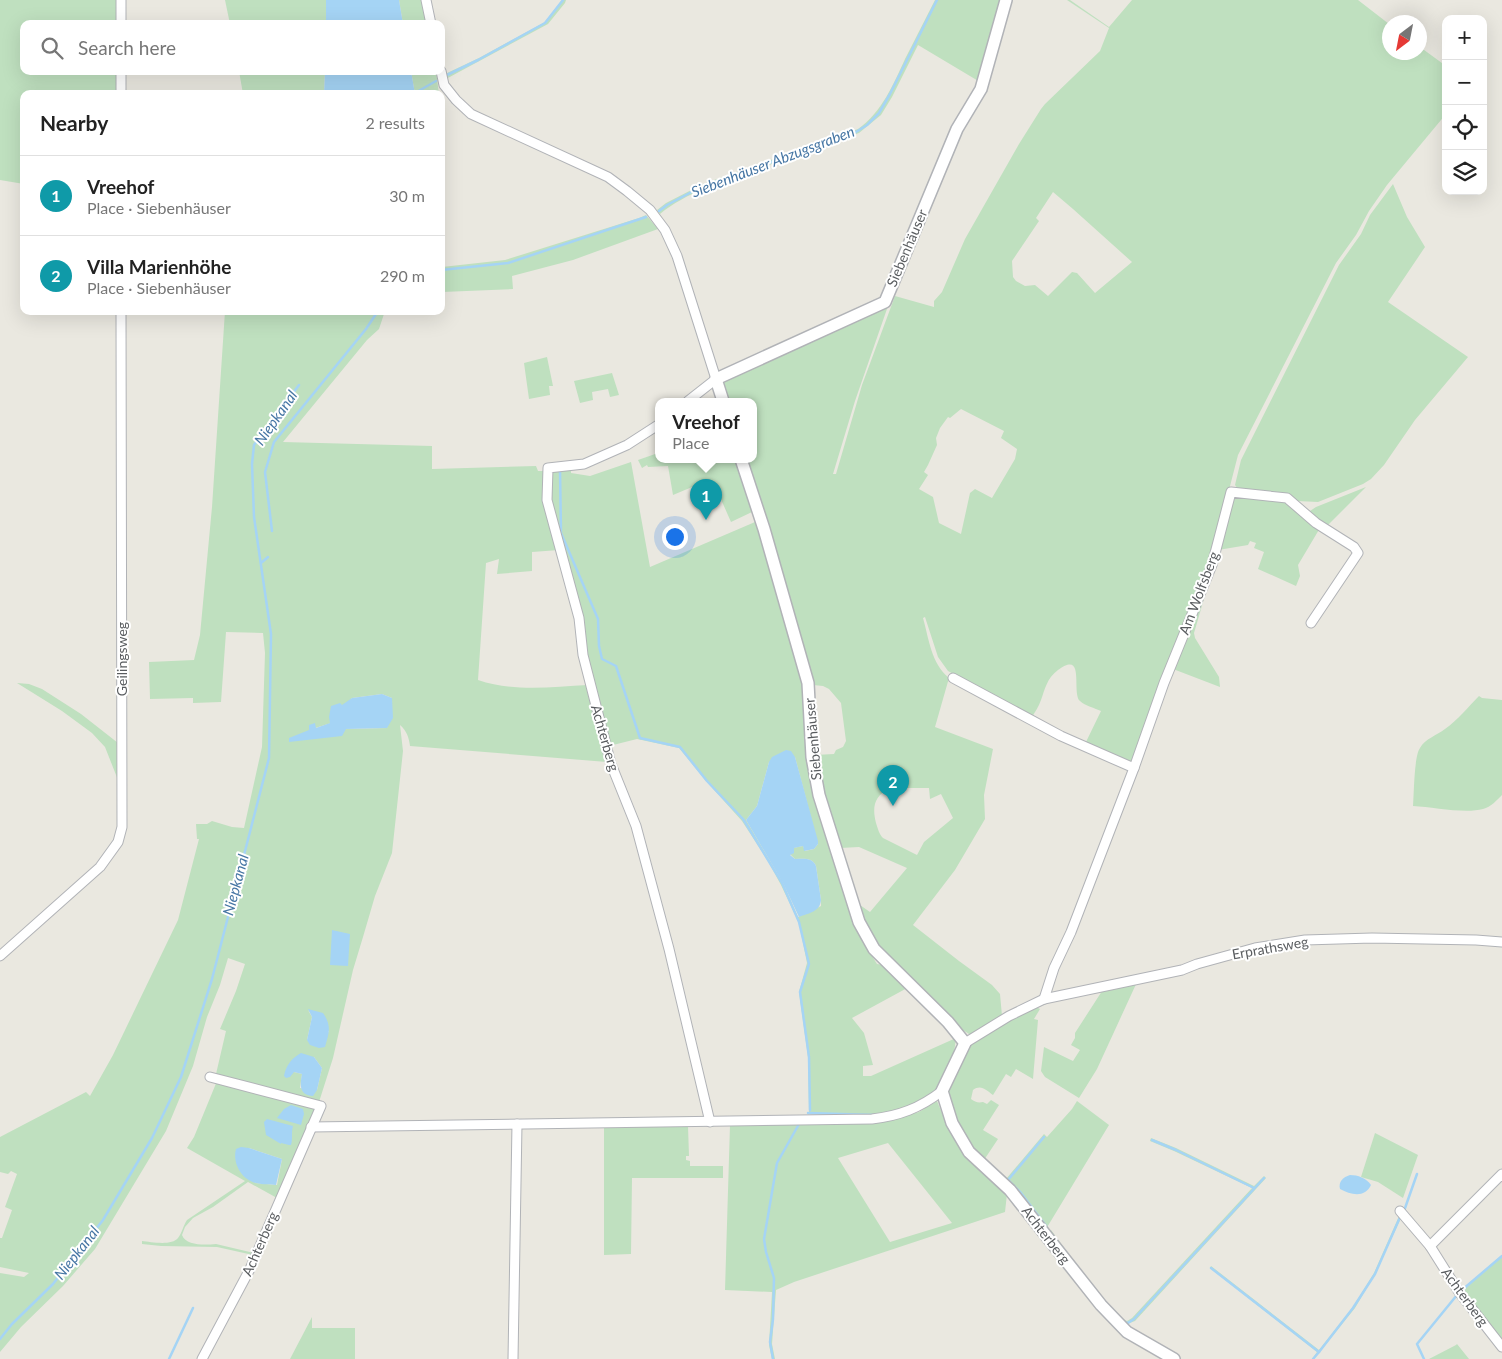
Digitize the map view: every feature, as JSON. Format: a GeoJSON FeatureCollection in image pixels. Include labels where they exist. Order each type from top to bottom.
{"type":"FeatureCollection","features":[{"type":"Feature","properties":{"kind":"street"},"geometry":{"type":"LineString","coordinates":[[122,0],[122,20]]}},
{"type":"Feature","properties":{"kind":"street"},"geometry":{"type":"LineString","coordinates":[[426,0],[430,20]]}},
{"type":"Feature","properties":{"kind":"street","name":"Siebenhäuser"},"geometry":{"type":"LineString","coordinates":[[716,379],[885,302],[957,129],[981,89],[1006,0]]}},
{"type":"Feature","properties":{"kind":"street"},"geometry":{"type":"LineString","coordinates":[[121,75],[121,90]]}},
{"type":"Feature","properties":{"kind":"street"},"geometry":{"type":"LineString","coordinates":[[442,75],[444,85],[471,114],[608,178],[650,210],[665,230],[677,256],[722,398]]}},
{"type":"Feature","properties":{"kind":"street","name":"Geilingsweg"},"geometry":{"type":"LineString","coordinates":[[0,956],[100,867],[118,842],[122,827],[122,315]]}},
{"type":"Feature","properties":{"kind":"street"},"geometry":{"type":"LineString","coordinates":[[692,398],[716,379]]}},
{"type":"Feature","properties":{"kind":"street","name":"Achterberg"},"geometry":{"type":"LineString","coordinates":[[655,427],[627,446],[584,464],[548,468],[547,500],[580,618],[583,655],[611,764],[636,826],[670,949],[710,1122]]}},
{"type":"Feature","properties":{"kind":"street","name":"Siebenhäuser"},"geometry":{"type":"LineString","coordinates":[[742,463],[764,529],[808,683],[812,757],[818,795],[859,922],[874,950],[948,1022],[964,1043]]}},
{"type":"Feature","properties":{"kind":"street","name":"Am Wolfsberg"},"geometry":{"type":"LineString","coordinates":[[1044,999],[1054,968],[1071,932],[1134,768],[1164,683],[1212,565],[1230,492],[1287,498],[1316,523],[1354,547],[1358,553],[1311,623]]}},
{"type":"Feature","properties":{"kind":"street"},"geometry":{"type":"LineString","coordinates":[[953,678],[1061,736],[1134,768]]}},
{"type":"Feature","properties":{"kind":"street","name":"Erprathsweg"},"geometry":{"type":"LineString","coordinates":[[964,1043],[1009,1016],[1044,999],[1182,970],[1255,948],[1304,940],[1429,939],[1502,942]]}},
{"type":"Feature","properties":{"kind":"street"},"geometry":{"type":"LineString","coordinates":[[312,1127],[872,1119],[894,1116],[929,1102],[942,1091],[964,1043]]}},
{"type":"Feature","properties":{"kind":"street","name":"Achterberg"},"geometry":{"type":"LineString","coordinates":[[202,1359],[250,1269],[321,1106],[210,1077]]}},
{"type":"Feature","properties":{"kind":"street","name":"Achterberg"},"geometry":{"type":"LineString","coordinates":[[942,1091],[952,1123],[969,1152],[1010,1190],[1101,1305],[1127,1332],[1174,1359]]}},
{"type":"Feature","properties":{"kind":"street"},"geometry":{"type":"LineString","coordinates":[[513,1359],[517,1124]]}},
{"type":"Feature","properties":{"kind":"street"},"geometry":{"type":"LineString","coordinates":[[1430,1246],[1502,1174]]}},
{"type":"Feature","properties":{"kind":"street","name":"Achterberg"},"geometry":{"type":"LineString","coordinates":[[1400,1211],[1430,1246],[1459,1292],[1502,1347]]}},
{"type":"Feature","properties":{"kind":"green space"},"geometry":{"type":"Polygon","coordinates":[[[0,0],[117,0],[117,20],[20,20],[20,75],[117,75],[117,90],[20,90],[20,183],[0,180],[0,0]]]}},
{"type":"Feature","properties":{"kind":"green space"},"geometry":{"type":"Polygon","coordinates":[[[225,0],[326,0],[326,20],[229,20],[225,0]]]}},
{"type":"Feature","properties":{"kind":"green space"},"geometry":{"type":"Polygon","coordinates":[[[399,0],[422,0],[426,20],[402,20],[399,0]]]}},
{"type":"Feature","properties":{"kind":"green space"},"geometry":{"type":"Polygon","coordinates":[[[562,0],[566,0],[565,3],[548,24],[446,79],[445,74],[545,22],[562,0]]]}},
{"type":"Feature","properties":{"kind":"green space"},"geometry":{"type":"Polygon","coordinates":[[[935,0],[1003,0],[980,82],[918,45],[881,115],[859,133],[704,188],[675,203],[660,214],[657,210],[666,203],[703,184],[858,129],[874,115],[886,97],[935,0]]]}},
{"type":"Feature","properties":{"kind":"green space"},"geometry":{"type":"Polygon","coordinates":[[[1067,0],[1070,0],[1109,27],[1132,0],[1358,0],[1382,19],[1382,60],[1427,60],[1427,52],[1442,63],[1442,119],[1387,185],[1336,263],[1238,455],[1211,560],[1133,766],[1085,744],[1101,711],[1087,706],[1080,701],[1075,668],[1072,665],[1067,665],[1058,670],[1051,677],[1032,717],[948,671],[938,657],[925,617],[923,618],[934,658],[949,678],[935,727],[993,749],[984,795],[985,819],[955,870],[913,925],[992,985],[1000,994],[1002,1016],[972,1036],[924,996],[888,960],[865,924],[857,903],[870,912],[907,868],[859,847],[840,848],[822,795],[815,755],[834,754],[836,750],[843,747],[846,741],[841,703],[829,689],[813,685],[812,673],[805,657],[746,463],[757,463],[757,398],[726,398],[723,386],[726,377],[888,306],[855,401],[833,474],[836,474],[862,385],[895,296],[934,307],[934,301],[942,292],[965,239],[1019,144],[1045,104],[1100,51],[1109,28],[1067,0]],[[1053,192],[1036,218],[1039,221],[1012,261],[1013,277],[1016,281],[1025,286],[1035,285],[1048,296],[1072,272],[1077,273],[1095,293],[1132,262],[1053,192]],[[961,409],[950,418],[948,417],[940,428],[936,438],[937,445],[924,472],[928,475],[919,489],[933,497],[939,523],[961,534],[970,493],[975,489],[992,498],[1015,459],[1017,449],[1001,438],[1004,431],[961,409]],[[889,788],[880,795],[874,807],[876,823],[883,838],[917,855],[924,842],[953,818],[941,794],[930,799],[929,788],[889,788]]]}},
{"type":"Feature","properties":{"kind":"green space"},"geometry":{"type":"Polygon","coordinates":[[[240,75],[325,75],[324,90],[242,90],[240,75]]]}},
{"type":"Feature","properties":{"kind":"green space"},"geometry":{"type":"Polygon","coordinates":[[[412,75],[437,75],[438,90],[414,90],[412,75]]]}},
{"type":"Feature","properties":{"kind":"green space"},"geometry":{"type":"Polygon","coordinates":[[[1393,184],[1407,217],[1425,247],[1388,302],[1468,357],[1415,420],[1384,465],[1371,479],[1363,484],[1318,502],[1297,501],[1283,495],[1238,489],[1235,485],[1241,460],[1339,265],[1361,234],[1370,215],[1393,184]]]}},
{"type":"Feature","properties":{"kind":"green space"},"geometry":{"type":"Polygon","coordinates":[[[646,215],[658,229],[573,260],[512,276],[513,289],[445,292],[445,267],[505,260],[646,215]]]}},
{"type":"Feature","properties":{"kind":"green space"},"geometry":{"type":"Polygon","coordinates":[[[225,315],[384,315],[379,329],[367,340],[283,442],[432,446],[432,469],[536,466],[538,471],[545,471],[559,550],[532,552],[532,571],[497,574],[499,559],[486,563],[478,680],[491,684],[518,687],[588,685],[607,762],[410,746],[407,735],[400,725],[403,751],[392,853],[375,896],[353,970],[333,1058],[319,1102],[216,1074],[226,1031],[220,1029],[245,964],[228,958],[220,985],[207,1017],[193,1066],[166,1131],[95,1249],[63,1286],[21,1327],[0,1352],[0,1273],[24,1277],[29,1273],[0,1267],[0,1238],[2,1238],[12,1210],[5,1207],[17,1174],[11,1171],[8,1174],[0,1172],[0,1137],[86,1092],[90,1096],[113,1055],[178,920],[199,839],[197,839],[196,824],[207,824],[212,821],[232,827],[244,828],[262,747],[265,653],[263,633],[226,632],[221,702],[193,703],[193,698],[150,699],[149,662],[194,660],[200,635],[212,507],[225,315]],[[382,694],[352,698],[331,723],[309,730],[387,728],[392,698],[382,694]],[[308,1010],[312,1017],[307,1040],[329,1032],[308,1010]],[[314,1057],[294,1072],[302,1074],[300,1088],[317,1090],[322,1068],[314,1057]]]}},
{"type":"Feature","properties":{"kind":"green space"},"geometry":{"type":"Polygon","coordinates":[[[547,357],[553,386],[549,386],[550,395],[529,399],[524,363],[547,357]]]}},
{"type":"Feature","properties":{"kind":"green space"},"geometry":{"type":"Polygon","coordinates":[[[612,373],[619,395],[610,397],[608,389],[592,392],[593,400],[580,403],[574,381],[612,373]]]}},
{"type":"Feature","properties":{"kind":"green space"},"geometry":{"type":"Polygon","coordinates":[[[655,454],[655,463],[737,463],[752,512],[731,522],[716,488],[704,482],[673,495],[668,466],[648,467],[647,465],[642,468],[638,460],[655,454]]]}},
{"type":"Feature","properties":{"kind":"green space"},"geometry":{"type":"Polygon","coordinates":[[[631,462],[650,567],[755,522],[803,675],[809,756],[852,910],[865,945],[877,964],[889,966],[909,987],[852,1018],[864,1033],[873,1065],[863,1066],[863,1076],[871,1076],[956,1038],[954,1053],[938,1089],[915,1105],[881,1116],[809,1114],[808,1057],[799,992],[807,963],[799,923],[768,861],[742,821],[679,748],[637,739],[609,746],[548,493],[551,469],[571,468],[571,473],[590,476],[631,462]],[[795,757],[769,762],[757,806],[746,820],[783,883],[798,917],[821,906],[821,900],[814,863],[807,859],[795,859],[790,854],[793,848],[803,846],[805,851],[814,849],[818,844],[795,757]]]}},
{"type":"Feature","properties":{"kind":"green space"},"geometry":{"type":"Polygon","coordinates":[[[1366,487],[1326,527],[1307,513],[1316,507],[1366,487]]]}},
{"type":"Feature","properties":{"kind":"green space"},"geometry":{"type":"Polygon","coordinates":[[[1233,495],[1287,502],[1320,528],[1298,565],[1300,576],[1296,586],[1258,569],[1264,552],[1254,548],[1256,543],[1250,541],[1248,545],[1218,550],[1233,495]]]}},
{"type":"Feature","properties":{"kind":"green space"},"geometry":{"type":"Polygon","coordinates":[[[1208,585],[1194,633],[1195,638],[1219,677],[1220,687],[1173,669],[1208,585]]]}},
{"type":"Feature","properties":{"kind":"green space"},"geometry":{"type":"Polygon","coordinates":[[[17,683],[29,684],[42,689],[81,714],[118,743],[118,780],[105,747],[92,733],[62,711],[17,683]]]}},
{"type":"Feature","properties":{"kind":"green space"},"geometry":{"type":"Polygon","coordinates":[[[1479,696],[1502,700],[1502,795],[1489,807],[1476,810],[1458,811],[1413,806],[1415,767],[1420,748],[1454,722],[1479,696]]]}},
{"type":"Feature","properties":{"kind":"green space"},"geometry":{"type":"Polygon","coordinates":[[[1137,982],[1097,1069],[1079,1098],[1045,1077],[1041,1071],[1044,1047],[1073,1061],[1080,1050],[1071,1045],[1075,1038],[1075,1033],[1104,988],[1137,982]]]}},
{"type":"Feature","properties":{"kind":"green space"},"geometry":{"type":"Polygon","coordinates":[[[1035,1006],[1040,1009],[1034,1019],[1038,1020],[1033,1079],[1016,1069],[1011,1077],[1006,1074],[993,1095],[981,1088],[973,1090],[971,1099],[974,1101],[987,1104],[991,1100],[999,1105],[983,1130],[998,1139],[984,1160],[965,1138],[951,1112],[948,1086],[971,1043],[1035,1006]]]}},
{"type":"Feature","properties":{"kind":"green space"},"geometry":{"type":"Polygon","coordinates":[[[217,1081],[313,1106],[316,1111],[277,1198],[248,1182],[213,1207],[193,1218],[185,1227],[182,1235],[184,1239],[192,1243],[216,1244],[254,1253],[253,1255],[217,1247],[142,1244],[142,1241],[161,1243],[175,1240],[178,1238],[187,1220],[245,1181],[187,1148],[194,1137],[217,1081]],[[249,1148],[255,1183],[277,1185],[282,1159],[249,1148]]]}},
{"type":"Feature","properties":{"kind":"green space"},"geometry":{"type":"Polygon","coordinates":[[[937,1101],[949,1130],[966,1154],[1007,1194],[1005,1212],[794,1282],[776,1290],[772,1344],[775,1359],[772,1359],[769,1345],[772,1292],[725,1290],[730,1125],[887,1121],[919,1112],[937,1101]],[[888,1143],[838,1158],[890,1242],[952,1223],[888,1143]]]}},
{"type":"Feature","properties":{"kind":"green space"},"geometry":{"type":"Polygon","coordinates":[[[1077,1101],[1109,1125],[1046,1229],[1006,1179],[1044,1134],[1047,1137],[1077,1101]]]}},
{"type":"Feature","properties":{"kind":"green space"},"geometry":{"type":"Polygon","coordinates":[[[688,1126],[689,1156],[686,1156],[686,1160],[690,1161],[690,1166],[723,1166],[723,1178],[632,1178],[631,1254],[604,1255],[604,1127],[688,1126]]]}},
{"type":"Feature","properties":{"kind":"green space"},"geometry":{"type":"Polygon","coordinates":[[[1375,1133],[1418,1155],[1403,1198],[1378,1182],[1361,1177],[1375,1133]]]}},
{"type":"Feature","properties":{"kind":"green space"},"geometry":{"type":"Polygon","coordinates":[[[1151,1138],[1254,1186],[1264,1176],[1266,1178],[1135,1321],[1127,1324],[1110,1310],[1087,1283],[1049,1233],[1051,1230],[1100,1295],[1120,1317],[1127,1321],[1132,1318],[1252,1188],[1150,1141],[1151,1138]]]}},
{"type":"Feature","properties":{"kind":"green space"},"geometry":{"type":"Polygon","coordinates":[[[1400,1214],[1402,1216],[1375,1274],[1355,1308],[1314,1359],[1312,1359],[1317,1352],[1210,1268],[1211,1266],[1319,1350],[1353,1307],[1374,1273],[1400,1214]]]}},
{"type":"Feature","properties":{"kind":"green space"},"geometry":{"type":"Polygon","coordinates":[[[1435,1248],[1462,1289],[1502,1255],[1502,1342],[1461,1290],[1435,1248]]]}},
{"type":"Feature","properties":{"kind":"green space"},"geometry":{"type":"Polygon","coordinates":[[[312,1317],[312,1328],[355,1328],[355,1359],[290,1359],[312,1317]]]}},
{"type":"Feature","properties":{"kind":"green space"},"geometry":{"type":"Polygon","coordinates":[[[1456,1345],[1469,1359],[1429,1359],[1456,1345]]]}},
{"type":"Feature","properties":{"kind":"water"},"geometry":{"type":"Polygon","coordinates":[[[326,0],[399,0],[402,20],[326,20],[326,0]]]}},
{"type":"Feature","properties":{"kind":"water"},"geometry":{"type":"Polygon","coordinates":[[[325,75],[412,75],[414,90],[324,90],[325,75]]]}},
{"type":"Feature","properties":{"kind":"water"},"geometry":{"type":"Polygon","coordinates":[[[382,694],[392,698],[393,718],[387,728],[346,729],[342,736],[289,742],[289,738],[309,730],[309,725],[315,723],[316,728],[330,723],[331,706],[340,703],[342,705],[352,698],[382,694]]]}},
{"type":"Feature","properties":{"kind":"water"},"geometry":{"type":"Polygon","coordinates":[[[786,750],[791,751],[795,757],[818,841],[814,849],[804,851],[803,846],[794,848],[794,853],[790,855],[795,859],[807,859],[814,863],[821,900],[816,910],[799,917],[783,883],[746,820],[757,806],[769,762],[772,757],[786,750]]]}},
{"type":"Feature","properties":{"kind":"water"},"geometry":{"type":"Polygon","coordinates":[[[332,930],[350,934],[348,966],[330,965],[332,930]]]}},
{"type":"Feature","properties":{"kind":"water"},"geometry":{"type":"Polygon","coordinates":[[[308,1009],[323,1013],[328,1022],[329,1030],[325,1047],[319,1048],[310,1045],[307,1040],[312,1017],[308,1009]]]}},
{"type":"Feature","properties":{"kind":"water"},"geometry":{"type":"Polygon","coordinates":[[[301,1053],[314,1057],[322,1068],[317,1090],[313,1096],[303,1092],[301,1086],[302,1074],[294,1072],[290,1077],[286,1078],[284,1076],[290,1062],[301,1053]]]}},
{"type":"Feature","properties":{"kind":"water"},"geometry":{"type":"Polygon","coordinates":[[[291,1105],[303,1109],[304,1114],[301,1125],[277,1118],[284,1109],[291,1105]]]}},
{"type":"Feature","properties":{"kind":"water"},"geometry":{"type":"Polygon","coordinates":[[[267,1119],[293,1126],[291,1145],[281,1144],[266,1135],[264,1122],[267,1119]]]}},
{"type":"Feature","properties":{"kind":"water"},"geometry":{"type":"Polygon","coordinates":[[[241,1147],[282,1159],[276,1185],[256,1183],[242,1175],[235,1160],[236,1149],[241,1147]]]}},
{"type":"Feature","properties":{"kind":"water"},"geometry":{"type":"Polygon","coordinates":[[[1350,1175],[1362,1177],[1371,1185],[1361,1194],[1349,1193],[1340,1189],[1342,1180],[1350,1175]]]}},
{"type":"Feature","properties":{"kind":"waterway"},"geometry":{"type":"LineString","coordinates":[[447,75],[545,23],[563,0]]}},
{"type":"Feature","properties":{"kind":"waterway","name":"Siebenhäuser Abzugsgraben"},"geometry":{"type":"LineString","coordinates":[[659,211],[701,187],[856,132],[867,125],[879,113],[890,94],[937,0]]}},
{"type":"Feature","properties":{"kind":"waterway"},"geometry":{"type":"LineString","coordinates":[[420,90],[436,81]]}},
{"type":"Feature","properties":{"kind":"waterway","name":"Siebenhäuser Abzugsgraben"},"geometry":{"type":"LineString","coordinates":[[445,270],[508,263],[646,217]]}},
{"type":"Feature","properties":{"kind":"waterway","name":"Siebenhäuser Abzugsgraben"},"geometry":{"type":"LineString","coordinates":[[272,531],[265,472],[274,442],[375,315]]}},
{"type":"Feature","properties":{"kind":"waterway","name":"Niepkanal"},"geometry":{"type":"LineString","coordinates":[[0,1339],[12,1324],[53,1284],[103,1220],[152,1138],[181,1077],[212,979],[269,758],[271,634],[254,517],[252,464],[254,445],[299,385]]}},
{"type":"Feature","properties":{"kind":"waterway"},"geometry":{"type":"LineString","coordinates":[[560,469],[561,533],[598,619],[599,646],[602,659],[616,666],[640,738],[680,747],[707,781],[743,819],[782,883],[799,922],[809,964],[800,992],[809,1057],[810,1110]]}},
{"type":"Feature","properties":{"kind":"waterway","name":"Siebenhäuser Abzugsgraben"},"geometry":{"type":"LineString","coordinates":[[261,563],[268,557]]}},
{"type":"Feature","properties":{"kind":"waterway"},"geometry":{"type":"LineString","coordinates":[[808,1113],[874,1115]]}},
{"type":"Feature","properties":{"kind":"waterway"},"geometry":{"type":"LineString","coordinates":[[773,1359],[770,1342],[773,1319],[774,1278],[764,1239],[777,1163],[799,1124]]}},
{"type":"Feature","properties":{"kind":"waterway"},"geometry":{"type":"LineString","coordinates":[[1044,1137],[1008,1180],[1021,1193],[1046,1226]]}},
{"type":"Feature","properties":{"kind":"waterway"},"geometry":{"type":"LineString","coordinates":[[1152,1140],[1254,1188]]}},
{"type":"Feature","properties":{"kind":"waterway"},"geometry":{"type":"LineString","coordinates":[[1404,1211],[1417,1174]]}},
{"type":"Feature","properties":{"kind":"waterway"},"geometry":{"type":"LineString","coordinates":[[1124,1322],[1128,1323],[1134,1319],[1264,1178]]}},
{"type":"Feature","properties":{"kind":"waterway"},"geometry":{"type":"LineString","coordinates":[[1319,1352],[1353,1308],[1375,1274],[1401,1215]]}},
{"type":"Feature","properties":{"kind":"waterway"},"geometry":{"type":"LineString","coordinates":[[1462,1290],[1502,1256]]}},
{"type":"Feature","properties":{"kind":"waterway"},"geometry":{"type":"LineString","coordinates":[[1211,1268],[1319,1352],[1313,1359]]}},
{"type":"Feature","properties":{"kind":"waterway"},"geometry":{"type":"LineString","coordinates":[[1424,1359],[1417,1344],[1457,1295]]}},
{"type":"Feature","properties":{"kind":"waterway"},"geometry":{"type":"LineString","coordinates":[[169,1359],[193,1308]]}},
{"type":"Feature","properties":{"kind":"place","name":"Vreehof"},"geometry":{"type":"Point","coordinates":[706,520]}},
{"type":"Feature","properties":{"kind":"place","name":"Villa Marienhöhe"},"geometry":{"type":"Point","coordinates":[893,806]}}]}
